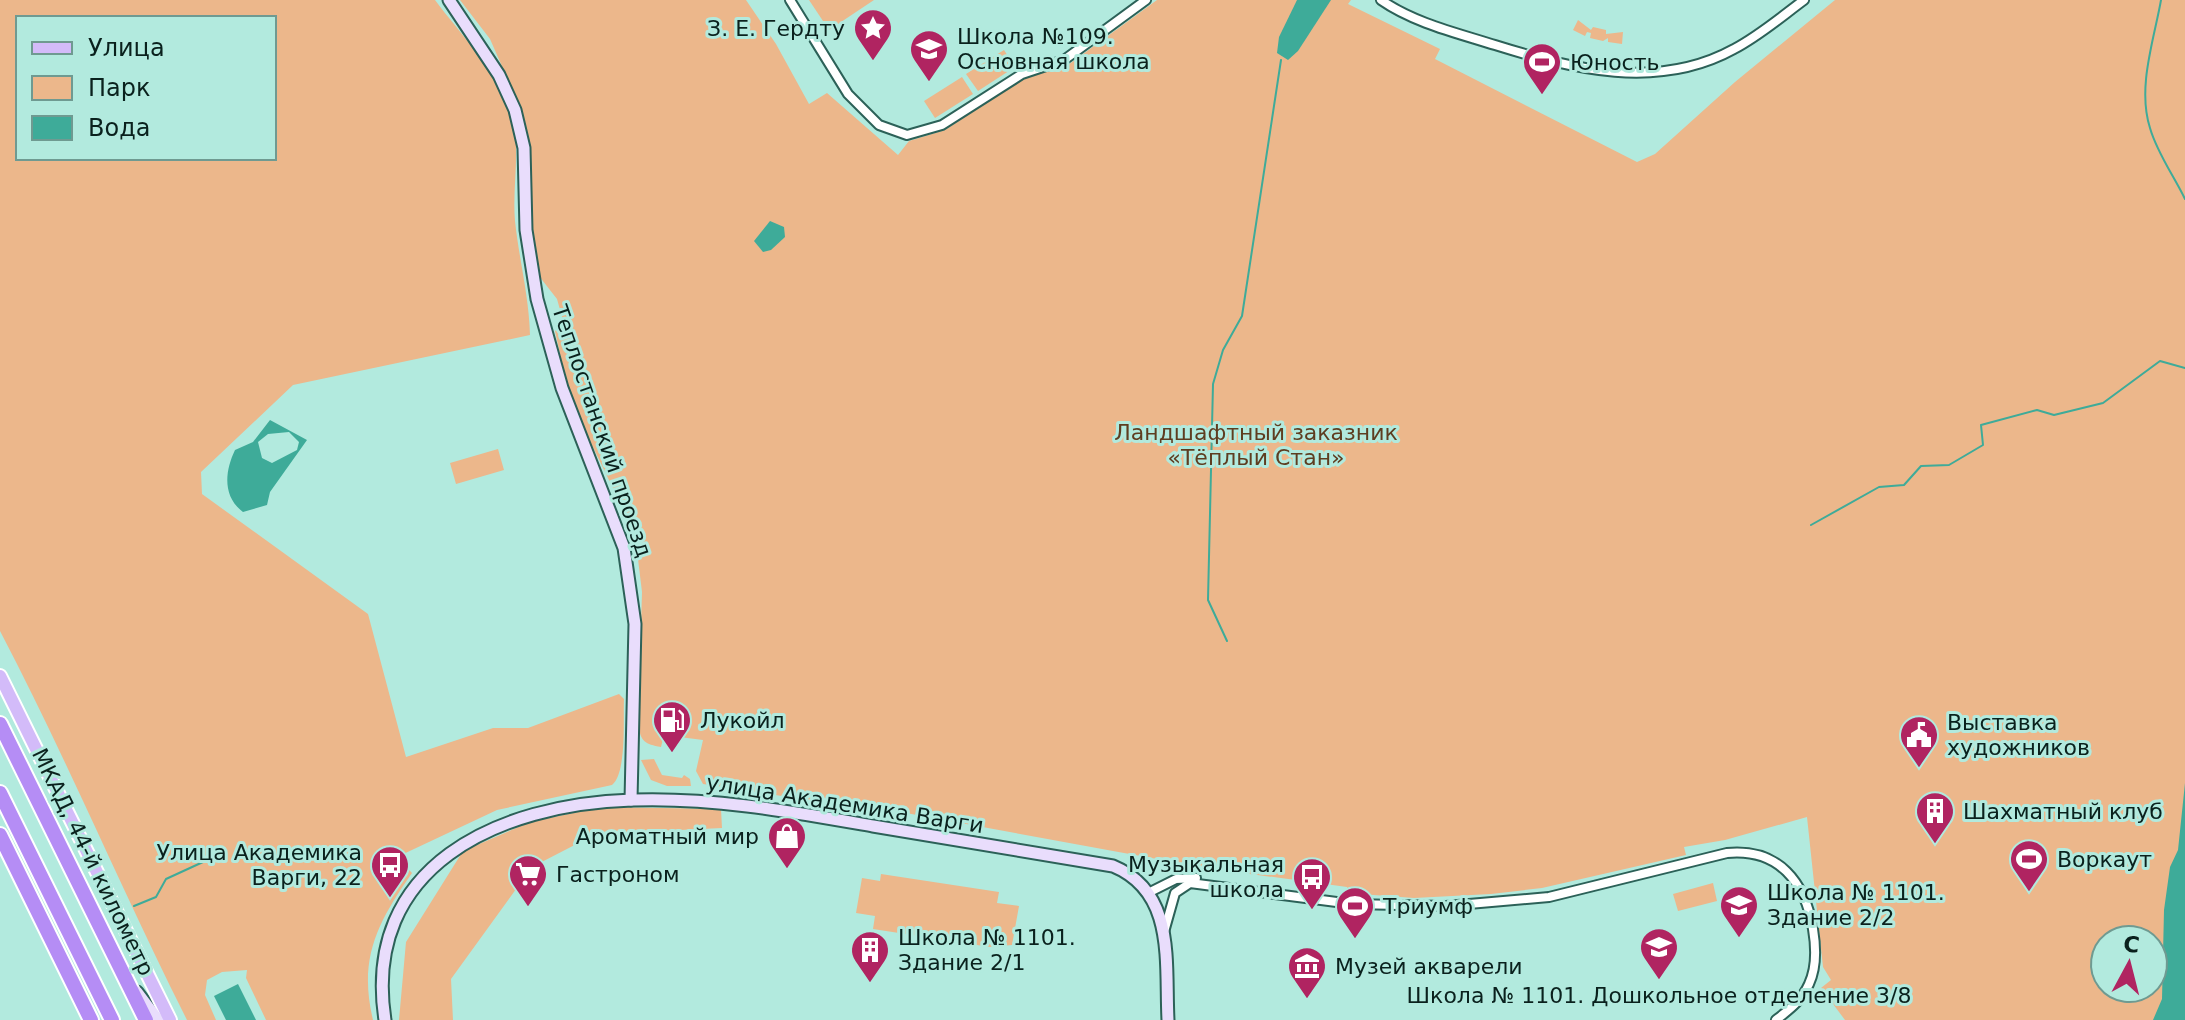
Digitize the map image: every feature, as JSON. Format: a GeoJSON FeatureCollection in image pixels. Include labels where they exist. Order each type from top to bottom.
{"type":"FeatureCollection","features":[{"type":"Feature","properties":{"kind":"highway","name":"МКАД, 44-й километр"},"geometry":{"type":"LineString","coordinates":[[0,724],[146,1020]]}},
{"type":"Feature","properties":{"kind":"highway"},"geometry":{"type":"LineString","coordinates":[[0,793],[112,1020]]}},
{"type":"Feature","properties":{"kind":"highway"},"geometry":{"type":"LineString","coordinates":[[0,835],[91,1020]]}},
{"type":"Feature","properties":{"kind":"main road"},"geometry":{"type":"LineString","coordinates":[[0,676],[170,1020]]}},
{"type":"Feature","properties":{"kind":"street","name":"Теплостанский проезд"},"geometry":{"type":"LineString","coordinates":[[449,0],[491,62],[515,110],[524,148],[526,230],[537,299],[562,388],[624,548],[635,624],[631,800]]}},
{"type":"Feature","properties":{"kind":"street"},"geometry":{"type":"LineString","coordinates":[[790,0],[848,94],[879,125],[907,135],[942,125],[1022,74],[1064,60],[1146,0]]}},
{"type":"Feature","properties":{"kind":"street"},"geometry":{"type":"LineString","coordinates":[[1381,0],[1416,19],[1501,47],[1586,70],[1633,73],[1683,68],[1710,60],[1749,40],[1804,0]]}},
{"type":"Feature","properties":{"kind":"street","name":"улица Академика Варги"},"geometry":{"type":"LineString","coordinates":[[385,1020],[380,972],[391,925],[413,889],[436,862],[492,828],[520,819],[631,800],[707,802],[773,810],[1113,866],[1130,873],[1150,892]]}},
{"type":"Feature","properties":{"kind":"street"},"geometry":{"type":"LineString","coordinates":[[1168,1020],[1163,937],[1158,908],[1150,892],[1186,877],[1352,904],[1467,905],[1549,897],[1727,853],[1752,853],[1778,863],[1797,881],[1808,905],[1815,942],[1810,983],[1799,1001],[1776,1020]]}},
{"type":"Feature","properties":{"kind":"street"},"geometry":{"type":"LineString","coordinates":[[1163,937],[1178,889],[1190,883],[1220,884]]}},
{"type":"Feature","properties":{"kind":"street"},"geometry":{"type":"LineString","coordinates":[[123,974],[158,1020]]}},
{"type":"Feature","properties":{"kind":"green space"},"geometry":{"type":"Polygon","coordinates":[[[0,0],[435,0],[489,70],[512,117],[516,143],[515,221],[530,335],[293,385],[201,472],[202,494],[368,614],[406,757],[493,728],[528,728],[619,694],[624,699],[624,732],[617,779],[612,785],[497,810],[397,857],[412,873],[389,908],[374,942],[368,978],[373,1020],[266,1020],[246,978],[247,970],[222,972],[207,980],[205,995],[216,1020],[187,1020],[0,631],[0,0]]]}},
{"type":"Feature","properties":{"kind":"green space","name":"Ландшафтный заказник «Тёплый Стан»"},"geometry":{"type":"Polygon","coordinates":[[[460,0],[746,0],[776,44],[809,104],[827,93],[898,155],[909,141],[945,130],[1023,79],[1068,65],[1157,0],[1351,0],[1348,4],[1440,49],[1435,59],[1637,162],[1655,154],[1735,82],[1835,0],[2185,0],[2185,1020],[1845,1020],[1821,988],[1831,980],[1823,967],[1807,817],[1725,840],[1684,847],[1686,855],[1542,888],[1414,898],[1347,893],[1347,887],[1206,868],[824,798],[815,801],[703,784],[696,771],[703,740],[664,735],[661,747],[642,739],[639,731],[642,592],[637,551],[626,515],[570,400],[555,331],[564,324],[557,299],[539,276],[530,228],[523,127],[508,80],[490,39],[460,0]]]}},
{"type":"Feature","properties":{"kind":"green space"},"geometry":{"type":"Polygon","coordinates":[[[809,0],[874,0],[829,30],[809,0]]]}},
{"type":"Feature","properties":{"kind":"green space"},"geometry":{"type":"Polygon","coordinates":[[[1578,20],[1591,30],[1593,27],[1606,30],[1606,34],[1623,32],[1622,44],[1608,42],[1608,38],[1603,41],[1590,38],[1591,33],[1587,32],[1585,36],[1573,30],[1578,20]]]}},
{"type":"Feature","properties":{"kind":"green space"},"geometry":{"type":"Polygon","coordinates":[[[1004,50],[1015,67],[978,91],[966,74],[1004,50]]]}},
{"type":"Feature","properties":{"kind":"green space"},"geometry":{"type":"Polygon","coordinates":[[[962,77],[973,94],[935,118],[924,101],[962,77]]]}},
{"type":"Feature","properties":{"kind":"green space"},"geometry":{"type":"Polygon","coordinates":[[[498,449],[504,470],[456,484],[450,463],[498,449]]]}},
{"type":"Feature","properties":{"kind":"green space"},"geometry":{"type":"Polygon","coordinates":[[[654,759],[662,775],[682,778],[684,775],[690,779],[691,786],[667,786],[651,780],[641,760],[654,759]]]}},
{"type":"Feature","properties":{"kind":"green space"},"geometry":{"type":"Polygon","coordinates":[[[602,807],[721,809],[722,828],[596,834],[532,867],[451,979],[453,1020],[399,1020],[406,942],[463,851],[530,822],[602,807]]]}},
{"type":"Feature","properties":{"kind":"green space"},"geometry":{"type":"Polygon","coordinates":[[[881,874],[999,892],[997,903],[1019,906],[1012,945],[990,947],[873,929],[875,916],[856,913],[862,878],[880,881],[881,874]]]}},
{"type":"Feature","properties":{"kind":"green space"},"geometry":{"type":"Polygon","coordinates":[[[1713,883],[1717,901],[1678,911],[1673,894],[1713,883]]]}},
{"type":"Feature","properties":{"kind":"water"},"geometry":{"type":"Polygon","coordinates":[[[1297,0],[1331,0],[1298,51],[1288,60],[1277,53],[1279,37],[1297,0]]]}},
{"type":"Feature","properties":{"kind":"water"},"geometry":{"type":"Polygon","coordinates":[[[770,221],[784,227],[785,237],[771,250],[763,252],[754,241],[770,221]]]}},
{"type":"Feature","properties":{"kind":"water"},"geometry":{"type":"Polygon","coordinates":[[[270,420],[307,440],[270,492],[267,505],[243,512],[231,499],[227,483],[229,466],[235,450],[253,442],[270,420]],[[289,432],[268,434],[258,442],[262,458],[272,463],[297,450],[299,442],[289,432]]]}},
{"type":"Feature","properties":{"kind":"water"},"geometry":{"type":"Polygon","coordinates":[[[2185,783],[2185,1020],[2153,1020],[2160,1004],[2169,1004],[2169,924],[2164,924],[2164,910],[2170,867],[2178,850],[2185,783]]]}},
{"type":"Feature","properties":{"kind":"water"},"geometry":{"type":"Polygon","coordinates":[[[238,984],[256,1020],[226,1020],[214,996],[238,984]]]}},
{"type":"Feature","properties":{"kind":"waterway"},"geometry":{"type":"LineString","coordinates":[[2161,0],[2148,64],[2146,112],[2157,146],[2185,199]]}},
{"type":"Feature","properties":{"kind":"waterway"},"geometry":{"type":"LineString","coordinates":[[1227,641],[1208,600],[1213,384],[1223,350],[1242,316],[1281,60]]}},
{"type":"Feature","properties":{"kind":"waterway"},"geometry":{"type":"LineString","coordinates":[[1811,525],[1879,487],[1904,485],[1921,466],[1949,465],[1983,445],[1981,425],[2037,410],[2054,415],[2103,403],[2160,361],[2185,368]]}},
{"type":"Feature","properties":{"kind":"waterway"},"geometry":{"type":"LineString","coordinates":[[134,906],[156,897],[166,879],[203,862]]}},
{"type":"Feature","properties":{"kind":"place","name":"З. Е. Гердту"},"geometry":{"type":"Point","coordinates":[873,62]}},
{"type":"Feature","properties":{"kind":"place","name":"Школа №109. Основная школа"},"geometry":{"type":"Point","coordinates":[929,83]}},
{"type":"Feature","properties":{"kind":"place","name":"Юность"},"geometry":{"type":"Point","coordinates":[1542,96]}},
{"type":"Feature","properties":{"kind":"place","name":"Лукойл"},"geometry":{"type":"Point","coordinates":[672,754]}},
{"type":"Feature","properties":{"kind":"place","name":"Выставка художников"},"geometry":{"type":"Point","coordinates":[1919,769]}},
{"type":"Feature","properties":{"kind":"place","name":"Шахматный клуб"},"geometry":{"type":"Point","coordinates":[1935,845]}},
{"type":"Feature","properties":{"kind":"place","name":"Ароматный мир"},"geometry":{"type":"Point","coordinates":[787,870]}},
{"type":"Feature","properties":{"kind":"place","name":"Воркаут"},"geometry":{"type":"Point","coordinates":[2029,893]}},
{"type":"Feature","properties":{"kind":"place","name":"Улица Академика Варги, 22"},"geometry":{"type":"Point","coordinates":[390,899]}},
{"type":"Feature","properties":{"kind":"place","name":"Гастроном"},"geometry":{"type":"Point","coordinates":[528,908]}},
{"type":"Feature","properties":{"kind":"place","name":"Музыкальная школа"},"geometry":{"type":"Point","coordinates":[1312,911]}},
{"type":"Feature","properties":{"kind":"place","name":"Школа № 1101. Здание 2/2"},"geometry":{"type":"Point","coordinates":[1739,939]}},
{"type":"Feature","properties":{"kind":"place","name":"Триумф"},"geometry":{"type":"Point","coordinates":[1355,940]}},
{"type":"Feature","properties":{"kind":"place","name":"Школа № 1101. Дошкольное отделение 3/8"},"geometry":{"type":"Point","coordinates":[1659,981]}},
{"type":"Feature","properties":{"kind":"place","name":"Школа № 1101. Здание 2/1"},"geometry":{"type":"Point","coordinates":[870,984]}},
{"type":"Feature","properties":{"kind":"place","name":"Музей акварели"},"geometry":{"type":"Point","coordinates":[1307,1000]}}]}
